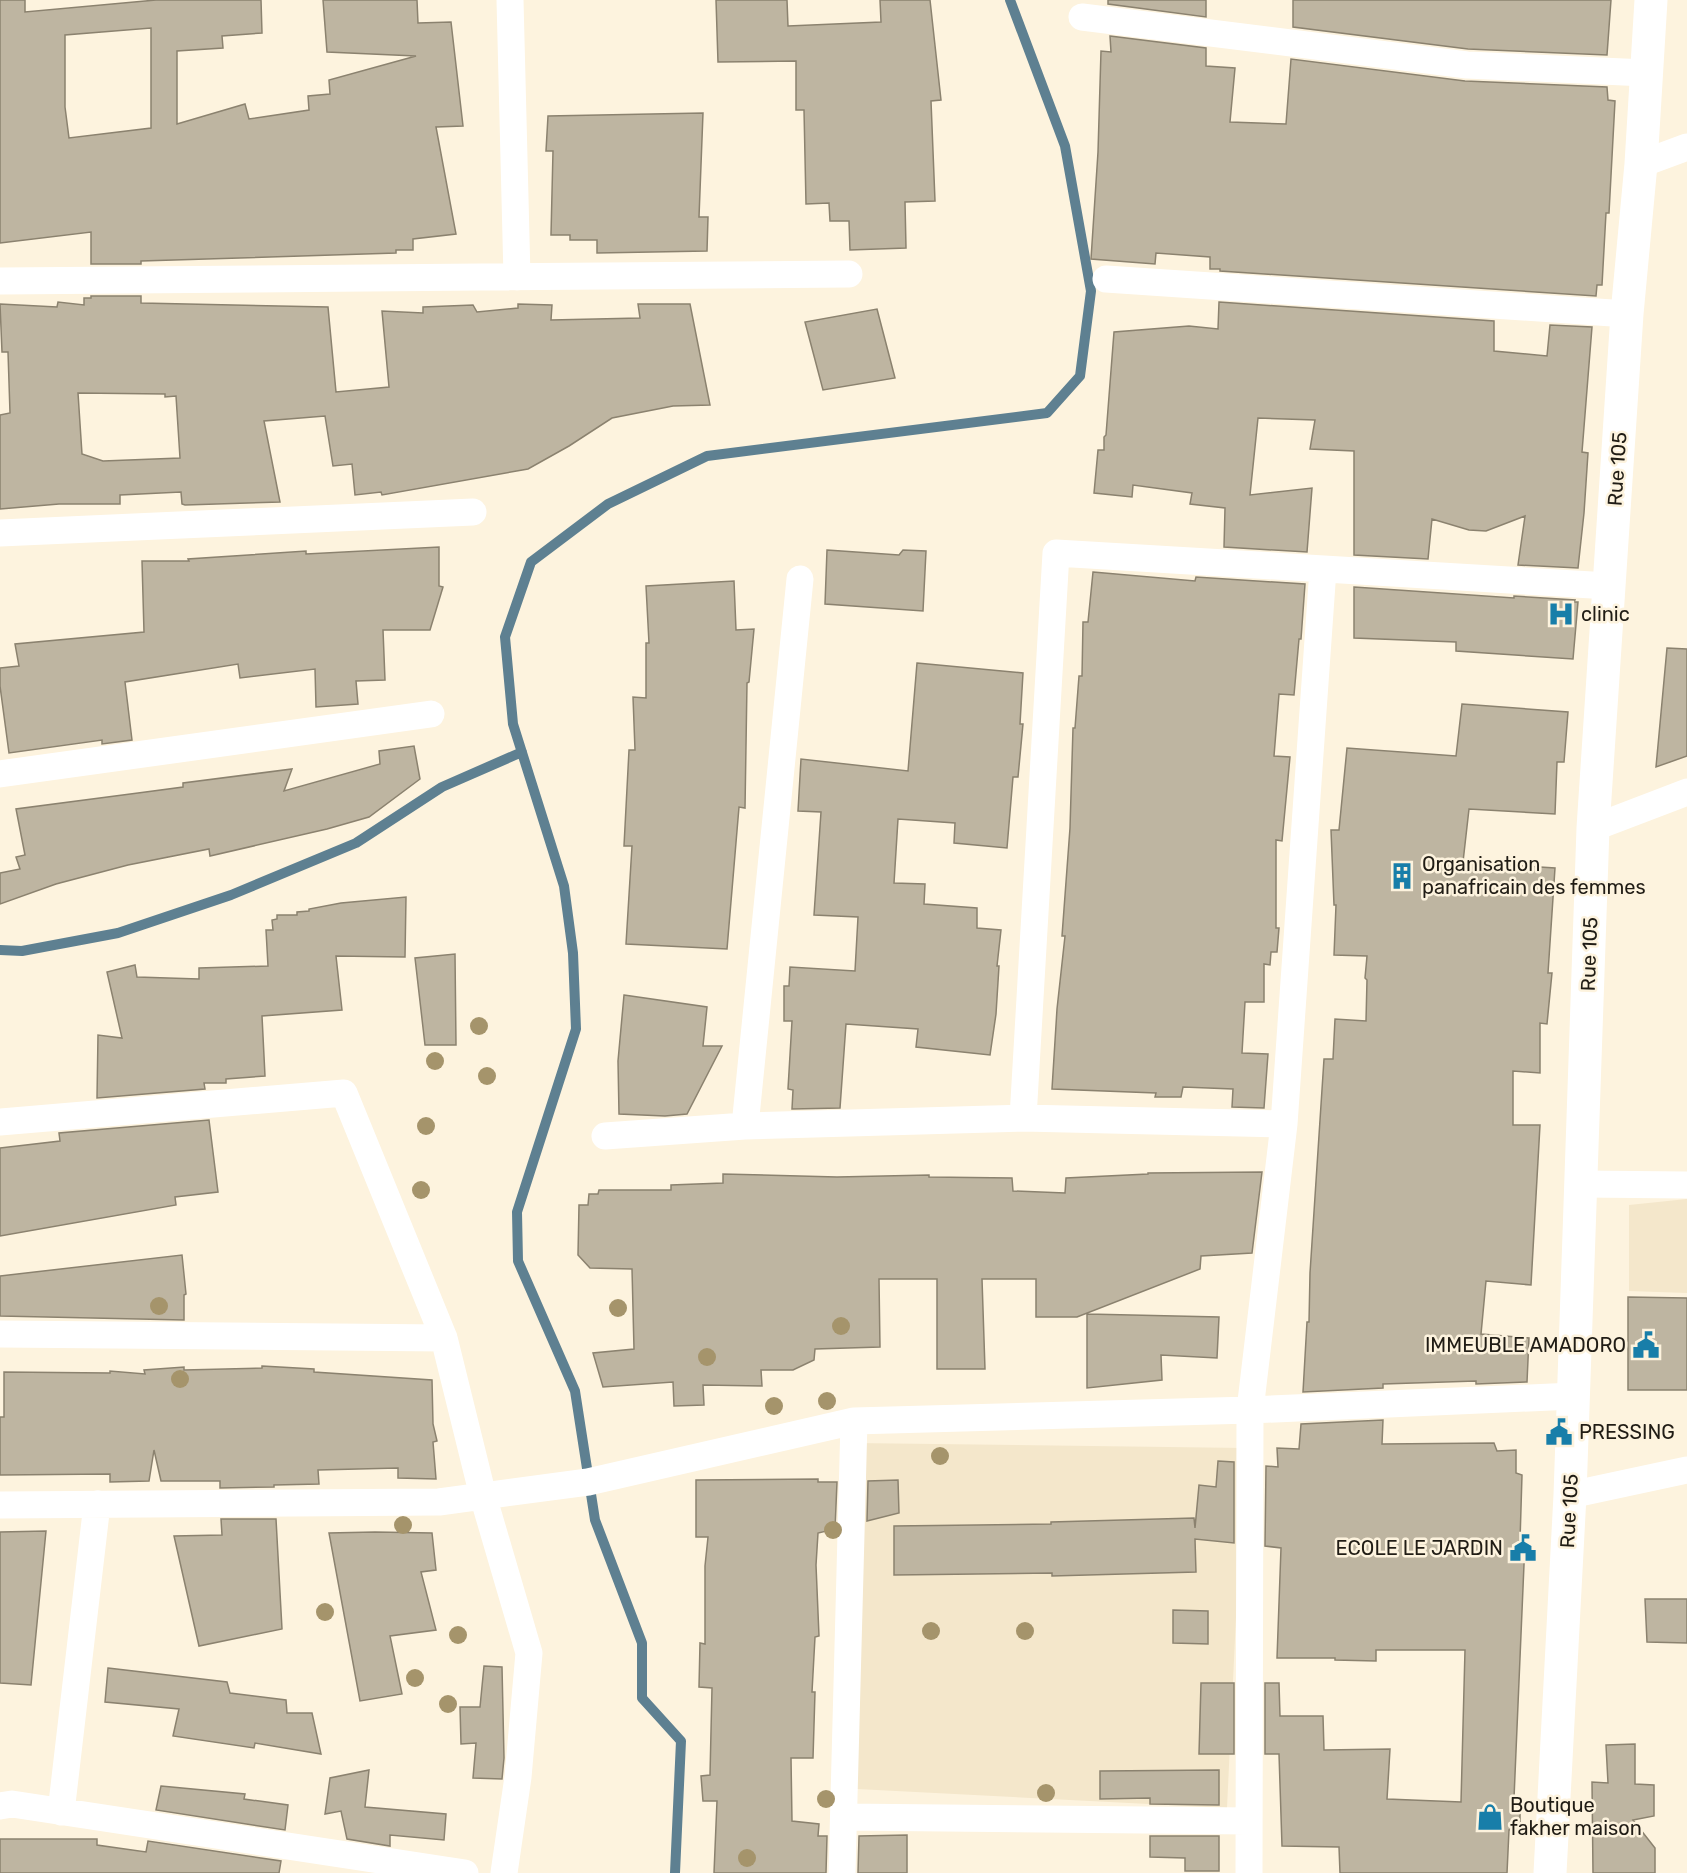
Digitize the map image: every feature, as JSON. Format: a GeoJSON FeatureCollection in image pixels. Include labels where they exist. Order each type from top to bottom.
{"type":"FeatureCollection","features":[{"type":"Feature","properties":{"kind":"street"},"geometry":{"type":"LineString","coordinates":[[510,0],[517,277]]}},
{"type":"Feature","properties":{"kind":"street","name":"Rue 105"},"geometry":{"type":"LineString","coordinates":[[1550,1873],[1570,1495],[1593,828],[1627,314],[1641,164],[1651,0]]}},
{"type":"Feature","properties":{"kind":"street"},"geometry":{"type":"LineString","coordinates":[[1082,16],[1467,65],[1646,73]]}},
{"type":"Feature","properties":{"kind":"street"},"geometry":{"type":"LineString","coordinates":[[1641,164],[1687,147]]}},
{"type":"Feature","properties":{"kind":"street"},"geometry":{"type":"LineString","coordinates":[[0,281],[849,274]]}},
{"type":"Feature","properties":{"kind":"street"},"geometry":{"type":"LineString","coordinates":[[1106,279],[1627,314]]}},
{"type":"Feature","properties":{"kind":"street"},"geometry":{"type":"LineString","coordinates":[[0,533],[473,513]]}},
{"type":"Feature","properties":{"kind":"street"},"geometry":{"type":"LineString","coordinates":[[1023,1118],[1056,553],[1609,586]]}},
{"type":"Feature","properties":{"kind":"street"},"geometry":{"type":"LineString","coordinates":[[1249,1873],[1250,1410],[1284,1124],[1323,569]]}},
{"type":"Feature","properties":{"kind":"street"},"geometry":{"type":"LineString","coordinates":[[745,1126],[800,579]]}},
{"type":"Feature","properties":{"kind":"street"},"geometry":{"type":"LineString","coordinates":[[0,774],[431,714]]}},
{"type":"Feature","properties":{"kind":"street"},"geometry":{"type":"LineString","coordinates":[[1593,828],[1687,792]]}},
{"type":"Feature","properties":{"kind":"street"},"geometry":{"type":"LineString","coordinates":[[0,1122],[344,1093],[444,1338],[483,1496],[529,1653],[518,1777],[504,1873]]}},
{"type":"Feature","properties":{"kind":"street"},"geometry":{"type":"LineString","coordinates":[[604,1136],[745,1126],[1023,1118],[1284,1124]]}},
{"type":"Feature","properties":{"kind":"street"},"geometry":{"type":"LineString","coordinates":[[1582,1184],[1687,1185]]}},
{"type":"Feature","properties":{"kind":"street"},"geometry":{"type":"LineString","coordinates":[[0,1335],[444,1338]]}},
{"type":"Feature","properties":{"kind":"street"},"geometry":{"type":"LineString","coordinates":[[0,1505],[439,1502],[588,1482],[854,1421],[1250,1410],[1574,1396]]}},
{"type":"Feature","properties":{"kind":"street"},"geometry":{"type":"LineString","coordinates":[[842,1873],[854,1421]]}},
{"type":"Feature","properties":{"kind":"street"},"geometry":{"type":"LineString","coordinates":[[1570,1495],[1687,1470]]}},
{"type":"Feature","properties":{"kind":"street"},"geometry":{"type":"LineString","coordinates":[[61,1812],[97,1504]]}},
{"type":"Feature","properties":{"kind":"street"},"geometry":{"type":"LineString","coordinates":[[0,1806],[12,1804],[465,1873]]}},
{"type":"Feature","properties":{"kind":"street"},"geometry":{"type":"LineString","coordinates":[[844,1817],[1249,1821]]}},
{"type":"Feature","properties":{"kind":"shaded area"},"geometry":{"type":"Polygon","coordinates":[[[1687,1199],[1687,1293],[1629,1291],[1629,1205],[1687,1199]]]}},
{"type":"Feature","properties":{"kind":"shaded area"},"geometry":{"type":"Polygon","coordinates":[[[853,1443],[1244,1448],[1227,1808],[857,1789],[853,1443]]]}},
{"type":"Feature","properties":{"kind":"building"},"geometry":{"type":"Polygon","coordinates":[[[0,0],[25,0],[25,12],[156,0],[261,0],[262,33],[222,36],[223,48],[177,51],[177,124],[245,104],[249,119],[309,110],[308,96],[330,94],[329,80],[416,56],[327,52],[323,0],[417,0],[418,23],[451,22],[463,126],[436,127],[456,234],[413,239],[413,250],[396,250],[396,253],[141,261],[141,264],[91,264],[91,232],[0,243],[0,0]],[[151,28],[65,35],[65,107],[69,138],[151,128],[151,28]]]}},
{"type":"Feature","properties":{"kind":"building"},"geometry":{"type":"Polygon","coordinates":[[[716,0],[787,0],[788,26],[881,22],[880,0],[930,0],[941,100],[931,101],[935,201],[905,202],[906,248],[850,250],[849,221],[830,221],[829,203],[806,204],[804,110],[796,110],[796,61],[718,62],[716,0]]]}},
{"type":"Feature","properties":{"kind":"building"},"geometry":{"type":"Polygon","coordinates":[[[1108,0],[1206,0],[1206,17],[1108,4],[1108,0]]]}},
{"type":"Feature","properties":{"kind":"building"},"geometry":{"type":"Polygon","coordinates":[[[1293,0],[1611,0],[1607,55],[1468,49],[1293,27],[1293,0]]]}},
{"type":"Feature","properties":{"kind":"building"},"geometry":{"type":"Polygon","coordinates":[[[1110,36],[1206,48],[1206,66],[1235,68],[1230,122],[1286,124],[1291,59],[1465,81],[1607,87],[1608,100],[1615,101],[1609,213],[1606,213],[1602,285],[1597,285],[1596,296],[1220,271],[1220,269],[1210,269],[1210,257],[1156,253],[1155,264],[1091,259],[1098,152],[1101,51],[1111,52],[1110,36]]]}},
{"type":"Feature","properties":{"kind":"building"},"geometry":{"type":"Polygon","coordinates":[[[703,113],[699,217],[708,217],[707,251],[597,253],[597,240],[570,240],[570,235],[551,235],[553,151],[546,151],[548,116],[703,113]]]}},
{"type":"Feature","properties":{"kind":"building"},"geometry":{"type":"Polygon","coordinates":[[[91,296],[141,296],[141,303],[328,307],[336,392],[389,387],[382,311],[423,313],[423,307],[473,305],[477,312],[518,308],[518,304],[552,305],[551,320],[640,318],[638,304],[690,304],[710,405],[673,406],[612,418],[528,469],[382,495],[381,492],[355,495],[352,464],[333,466],[325,416],[264,421],[280,502],[185,505],[182,504],[181,492],[120,495],[120,504],[59,504],[0,509],[0,415],[10,413],[8,352],[2,352],[0,304],[57,307],[58,302],[84,305],[84,298],[91,298],[91,296]],[[78,393],[82,454],[103,461],[180,458],[176,396],[165,397],[165,394],[78,393]]]}},
{"type":"Feature","properties":{"kind":"building"},"geometry":{"type":"Polygon","coordinates":[[[1219,302],[1494,321],[1494,351],[1547,356],[1550,325],[1592,327],[1582,452],[1588,453],[1578,568],[1518,565],[1525,516],[1486,531],[1469,530],[1432,519],[1428,559],[1354,555],[1354,451],[1310,449],[1315,420],[1258,418],[1250,495],[1312,488],[1307,552],[1224,547],[1225,508],[1190,504],[1192,493],[1133,485],[1132,497],[1094,493],[1098,450],[1104,450],[1106,435],[1114,332],[1189,326],[1218,329],[1219,302]]]}},
{"type":"Feature","properties":{"kind":"building"},"geometry":{"type":"Polygon","coordinates":[[[877,309],[895,378],[823,390],[805,322],[877,309]]]}},
{"type":"Feature","properties":{"kind":"building"},"geometry":{"type":"Polygon","coordinates":[[[439,547],[439,586],[443,587],[430,630],[383,630],[385,680],[356,681],[358,704],[316,707],[315,669],[240,678],[238,664],[125,682],[132,740],[102,744],[102,740],[9,753],[0,686],[0,668],[19,666],[15,644],[144,632],[142,561],[189,561],[188,559],[306,551],[306,554],[439,547]]]}},
{"type":"Feature","properties":{"kind":"building"},"geometry":{"type":"Polygon","coordinates":[[[827,550],[899,555],[903,550],[926,551],[923,611],[825,604],[827,550]]]}},
{"type":"Feature","properties":{"kind":"building"},"geometry":{"type":"Polygon","coordinates":[[[1093,572],[1195,581],[1196,577],[1305,584],[1294,695],[1279,694],[1274,756],[1290,757],[1282,841],[1276,840],[1276,928],[1279,928],[1277,952],[1271,952],[1270,965],[1264,964],[1264,1002],[1245,1002],[1242,1053],[1268,1054],[1264,1108],[1232,1107],[1233,1089],[1183,1087],[1181,1097],[1155,1097],[1156,1093],[1052,1089],[1065,936],[1062,936],[1070,828],[1073,728],[1075,728],[1079,676],[1082,676],[1083,622],[1088,622],[1093,572]]]}},
{"type":"Feature","properties":{"kind":"building"},"geometry":{"type":"Polygon","coordinates":[[[734,581],[736,630],[754,629],[749,682],[747,683],[745,808],[739,807],[727,949],[626,944],[632,846],[624,846],[629,750],[635,750],[633,697],[646,698],[646,643],[649,643],[646,586],[734,581]]]}},
{"type":"Feature","properties":{"kind":"building"},"geometry":{"type":"Polygon","coordinates":[[[1354,587],[1575,600],[1574,602],[1578,602],[1573,659],[1456,651],[1456,642],[1354,638],[1354,587]]]}},
{"type":"Feature","properties":{"kind":"building"},"geometry":{"type":"Polygon","coordinates":[[[1667,648],[1687,649],[1687,756],[1656,767],[1667,648]]]}},
{"type":"Feature","properties":{"kind":"building"},"geometry":{"type":"Polygon","coordinates":[[[917,663],[1023,673],[1020,724],[1023,724],[1018,777],[1013,777],[1007,848],[954,843],[955,823],[898,819],[894,883],[925,884],[924,904],[977,908],[977,928],[1001,930],[997,966],[999,966],[996,1014],[990,1055],[916,1047],[918,1029],[846,1024],[840,1108],[792,1109],[793,1090],[788,1089],[792,1021],[784,1021],[784,986],[789,986],[790,967],[855,971],[858,917],[814,915],[821,812],[798,811],[801,759],[908,771],[917,663]]]}},
{"type":"Feature","properties":{"kind":"building"},"geometry":{"type":"Polygon","coordinates":[[[1462,704],[1568,712],[1564,762],[1557,762],[1555,814],[1469,809],[1463,862],[1555,868],[1548,973],[1552,973],[1547,1024],[1540,1023],[1540,1073],[1513,1071],[1513,1125],[1540,1125],[1531,1285],[1486,1281],[1481,1334],[1529,1338],[1527,1382],[1383,1384],[1383,1388],[1303,1392],[1324,1059],[1333,1059],[1335,1019],[1366,1021],[1367,956],[1334,955],[1336,905],[1334,905],[1331,830],[1339,830],[1347,748],[1456,756],[1462,704]]]}},
{"type":"Feature","properties":{"kind":"building"},"geometry":{"type":"Polygon","coordinates":[[[414,746],[420,779],[369,817],[210,856],[209,849],[128,865],[56,884],[0,904],[0,873],[20,869],[16,857],[25,855],[16,809],[183,787],[183,783],[292,769],[284,791],[380,764],[379,751],[414,746]]]}},
{"type":"Feature","properties":{"kind":"building"},"geometry":{"type":"Polygon","coordinates":[[[406,897],[405,957],[336,956],[342,1010],[262,1016],[265,1076],[226,1079],[226,1083],[204,1083],[205,1089],[97,1098],[98,1035],[122,1038],[107,972],[135,965],[137,977],[199,979],[199,968],[268,966],[266,930],[273,930],[272,920],[277,919],[277,915],[297,915],[297,912],[341,903],[406,897]]]}},
{"type":"Feature","properties":{"kind":"building"},"geometry":{"type":"Polygon","coordinates":[[[455,954],[456,1045],[425,1045],[415,958],[455,954]]]}},
{"type":"Feature","properties":{"kind":"building"},"geometry":{"type":"Polygon","coordinates":[[[624,995],[707,1007],[703,1046],[722,1046],[687,1114],[665,1116],[619,1114],[618,1061],[624,995]]]}},
{"type":"Feature","properties":{"kind":"building"},"geometry":{"type":"Polygon","coordinates":[[[209,1120],[218,1192],[175,1197],[176,1205],[0,1236],[0,1148],[60,1141],[59,1133],[209,1120]]]}},
{"type":"Feature","properties":{"kind":"building"},"geometry":{"type":"Polygon","coordinates":[[[1262,1172],[1252,1253],[1201,1256],[1200,1269],[1077,1317],[1036,1317],[1036,1279],[982,1279],[985,1369],[937,1369],[937,1279],[879,1279],[880,1347],[815,1349],[814,1360],[793,1370],[761,1370],[762,1386],[703,1385],[704,1405],[674,1406],[673,1382],[603,1387],[593,1353],[634,1349],[632,1269],[590,1268],[578,1255],[579,1205],[588,1205],[589,1194],[598,1194],[599,1190],[671,1190],[671,1185],[723,1183],[723,1174],[837,1177],[929,1175],[929,1177],[1012,1178],[1013,1191],[1065,1193],[1066,1178],[1148,1173],[1262,1172]]]}},
{"type":"Feature","properties":{"kind":"building"},"geometry":{"type":"Polygon","coordinates":[[[182,1255],[186,1294],[184,1295],[184,1320],[0,1316],[0,1276],[182,1255]]]}},
{"type":"Feature","properties":{"kind":"building"},"geometry":{"type":"Polygon","coordinates":[[[1628,1297],[1687,1298],[1687,1390],[1628,1390],[1628,1297]]]}},
{"type":"Feature","properties":{"kind":"building"},"geometry":{"type":"Polygon","coordinates":[[[1087,1314],[1219,1317],[1217,1358],[1161,1355],[1162,1380],[1087,1388],[1087,1314]]]}},
{"type":"Feature","properties":{"kind":"building"},"geometry":{"type":"Polygon","coordinates":[[[262,1366],[432,1380],[433,1424],[437,1441],[433,1442],[436,1479],[398,1478],[398,1468],[318,1470],[319,1484],[220,1488],[220,1481],[161,1481],[154,1450],[149,1481],[110,1482],[110,1474],[0,1475],[0,1417],[4,1417],[4,1372],[110,1373],[110,1371],[145,1374],[144,1370],[184,1367],[184,1370],[262,1368],[262,1366]]]}},
{"type":"Feature","properties":{"kind":"building"},"geometry":{"type":"Polygon","coordinates":[[[1383,1420],[1382,1444],[1494,1443],[1497,1451],[1516,1450],[1516,1473],[1522,1475],[1520,1541],[1525,1541],[1514,1798],[1520,1798],[1520,1829],[1509,1830],[1507,1873],[1340,1873],[1339,1847],[1282,1846],[1279,1754],[1265,1754],[1265,1683],[1279,1683],[1280,1716],[1323,1716],[1324,1750],[1390,1749],[1387,1799],[1461,1802],[1465,1650],[1376,1650],[1376,1661],[1277,1658],[1281,1548],[1265,1546],[1266,1466],[1278,1467],[1277,1448],[1299,1449],[1301,1424],[1383,1420]]]}},
{"type":"Feature","properties":{"kind":"building"},"geometry":{"type":"Polygon","coordinates":[[[1218,1461],[1234,1462],[1234,1543],[1195,1539],[1196,1572],[1052,1576],[1052,1573],[894,1575],[894,1526],[1051,1524],[1051,1522],[1194,1518],[1195,1528],[1199,1485],[1216,1487],[1218,1461]]]}},
{"type":"Feature","properties":{"kind":"building"},"geometry":{"type":"Polygon","coordinates":[[[818,1479],[818,1482],[837,1482],[835,1529],[818,1533],[816,1565],[819,1636],[815,1637],[812,1692],[815,1692],[813,1758],[791,1758],[792,1821],[819,1824],[818,1836],[827,1836],[826,1873],[714,1873],[717,1801],[703,1801],[701,1776],[710,1775],[712,1688],[699,1687],[700,1643],[705,1644],[705,1566],[708,1537],[696,1537],[696,1480],[818,1479]]]}},
{"type":"Feature","properties":{"kind":"building"},"geometry":{"type":"Polygon","coordinates":[[[898,1480],[899,1513],[867,1521],[868,1481],[898,1480]]]}},
{"type":"Feature","properties":{"kind":"building"},"geometry":{"type":"Polygon","coordinates":[[[221,1519],[276,1519],[282,1629],[199,1646],[174,1536],[222,1535],[221,1519]]]}},
{"type":"Feature","properties":{"kind":"building"},"geometry":{"type":"Polygon","coordinates":[[[46,1531],[31,1685],[0,1683],[0,1532],[46,1531]]]}},
{"type":"Feature","properties":{"kind":"building"},"geometry":{"type":"Polygon","coordinates":[[[329,1533],[432,1533],[436,1570],[421,1572],[436,1630],[390,1636],[402,1694],[360,1701],[329,1533]]]}},
{"type":"Feature","properties":{"kind":"building"},"geometry":{"type":"Polygon","coordinates":[[[1645,1599],[1687,1599],[1687,1643],[1647,1642],[1645,1599]]]}},
{"type":"Feature","properties":{"kind":"building"},"geometry":{"type":"Polygon","coordinates":[[[1173,1610],[1208,1611],[1208,1644],[1173,1643],[1173,1610]]]}},
{"type":"Feature","properties":{"kind":"building"},"geometry":{"type":"Polygon","coordinates":[[[484,1666],[502,1667],[504,1758],[502,1779],[473,1778],[476,1743],[461,1744],[460,1707],[480,1707],[484,1666]]]}},
{"type":"Feature","properties":{"kind":"building"},"geometry":{"type":"Polygon","coordinates":[[[108,1668],[227,1682],[230,1693],[286,1700],[287,1713],[312,1713],[321,1754],[255,1743],[254,1748],[173,1736],[179,1709],[105,1702],[108,1668]]]}},
{"type":"Feature","properties":{"kind":"building"},"geometry":{"type":"Polygon","coordinates":[[[1201,1683],[1234,1683],[1234,1754],[1199,1754],[1201,1683]]]}},
{"type":"Feature","properties":{"kind":"building"},"geometry":{"type":"Polygon","coordinates":[[[1635,1744],[1635,1784],[1654,1785],[1654,1816],[1633,1820],[1655,1848],[1655,1873],[1593,1873],[1592,1782],[1608,1783],[1606,1745],[1635,1744]]]}},
{"type":"Feature","properties":{"kind":"building"},"geometry":{"type":"Polygon","coordinates":[[[369,1770],[365,1807],[446,1814],[444,1840],[390,1835],[390,1846],[347,1839],[341,1811],[325,1814],[330,1778],[369,1770]]]}},
{"type":"Feature","properties":{"kind":"building"},"geometry":{"type":"Polygon","coordinates":[[[1219,1770],[1219,1805],[1150,1804],[1150,1798],[1100,1799],[1100,1771],[1219,1770]]]}},
{"type":"Feature","properties":{"kind":"building"},"geometry":{"type":"Polygon","coordinates":[[[161,1786],[245,1794],[244,1799],[288,1805],[285,1830],[156,1810],[161,1786]]]}},
{"type":"Feature","properties":{"kind":"building"},"geometry":{"type":"Polygon","coordinates":[[[907,1835],[907,1873],[858,1873],[859,1836],[907,1835]]]}},
{"type":"Feature","properties":{"kind":"building"},"geometry":{"type":"Polygon","coordinates":[[[1150,1836],[1219,1836],[1219,1871],[1185,1871],[1185,1858],[1150,1857],[1150,1836]]]}},
{"type":"Feature","properties":{"kind":"building"},"geometry":{"type":"Polygon","coordinates":[[[0,1839],[97,1839],[97,1845],[146,1852],[148,1841],[281,1861],[279,1873],[0,1873],[0,1839]]]}},
{"type":"Feature","properties":{"kind":"waterway"},"geometry":{"type":"LineString","coordinates":[[675,1873],[681,1741],[642,1698],[642,1643],[595,1520],[575,1391],[518,1261],[517,1212],[576,1029],[573,953],[564,886],[513,724],[505,637],[531,562],[608,504],[707,456],[1047,413],[1080,376],[1091,291],[1065,146],[1010,0]]}},
{"type":"Feature","properties":{"kind":"waterway"},"geometry":{"type":"LineString","coordinates":[[0,950],[22,951],[118,933],[231,895],[356,843],[442,787],[522,752]]}},
{"type":"Feature","properties":{"kind":"place","name":"clinic"},"geometry":{"type":"Point","coordinates":[1561,614]}},
{"type":"Feature","properties":{"kind":"place","name":"Organisation panafricain des femmes"},"geometry":{"type":"Point","coordinates":[1402,876]}},
{"type":"Feature","properties":{"kind":"place","name":"IMMEUBLE AMADORO"},"geometry":{"type":"Point","coordinates":[1646,1345]}},
{"type":"Feature","properties":{"kind":"place","name":"PRESSING"},"geometry":{"type":"Point","coordinates":[1559,1432]}},
{"type":"Feature","properties":{"kind":"place","name":"ECOLE LE JARDIN"},"geometry":{"type":"Point","coordinates":[1523,1548]}},
{"type":"Feature","properties":{"kind":"place","name":"Boutique fakher maison"},"geometry":{"type":"Point","coordinates":[1490,1817]}}]}
